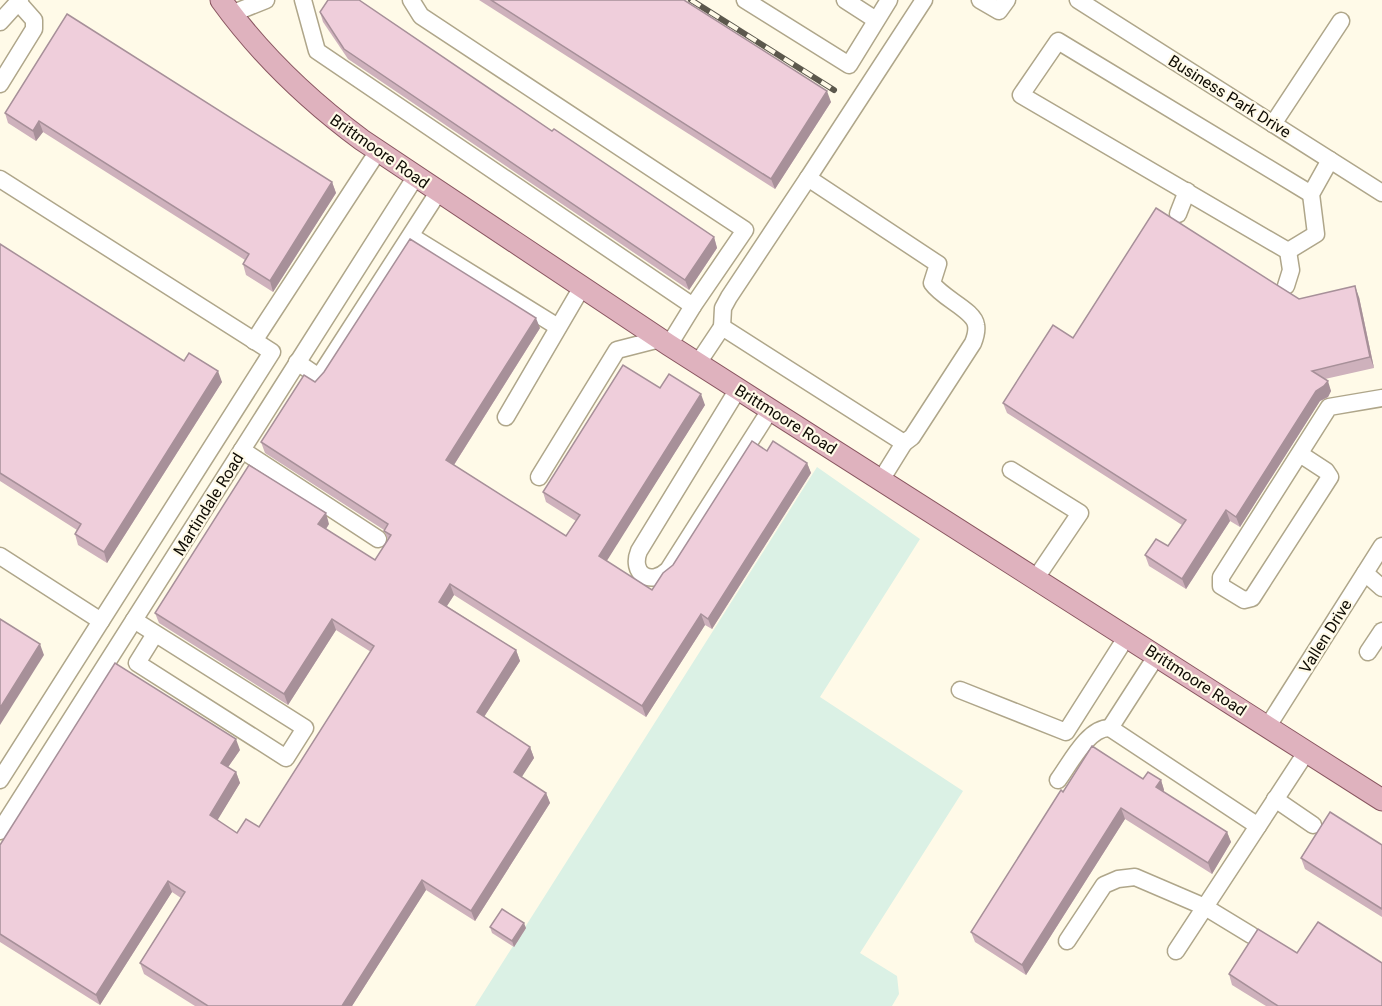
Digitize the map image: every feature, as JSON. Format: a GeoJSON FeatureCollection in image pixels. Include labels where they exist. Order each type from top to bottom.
{"type":"FeatureCollection","features":[{"type":"Feature","properties":{"kind":"main road","name":"Brittmoore Road"},"geometry":{"type":"LineString","coordinates":[[226,7],[277,66],[326,113],[378,151],[664,342],[1382,800]]}},
{"type":"Feature","properties":{"kind":"street"},"geometry":{"type":"LineString","coordinates":[[226,7],[267,0]]}},
{"type":"Feature","properties":{"kind":"street"},"geometry":{"type":"LineString","coordinates":[[303,0],[317,51],[693,306]]}},
{"type":"Feature","properties":{"kind":"street"},"geometry":{"type":"LineString","coordinates":[[411,0],[421,16],[745,230],[693,306],[664,342],[617,350],[538,477]]}},
{"type":"Feature","properties":{"kind":"street"},"geometry":{"type":"LineString","coordinates":[[745,0],[849,65],[889,0]]}},
{"type":"Feature","properties":{"kind":"street"},"geometry":{"type":"LineString","coordinates":[[845,0],[876,20]]}},
{"type":"Feature","properties":{"kind":"street"},"geometry":{"type":"LineString","coordinates":[[698,363],[722,327],[723,308],[729,297],[924,0]]}},
{"type":"Feature","properties":{"kind":"street"},"geometry":{"type":"LineString","coordinates":[[980,0],[999,11],[1006,0]]}},
{"type":"Feature","properties":{"kind":"street","name":"Business Park Drive"},"geometry":{"type":"LineString","coordinates":[[1078,0],[1382,193]]}},
{"type":"Feature","properties":{"kind":"street"},"geometry":{"type":"LineString","coordinates":[[0,22],[19,1],[34,20],[34,29],[0,84]]}},
{"type":"Feature","properties":{"kind":"street"},"geometry":{"type":"LineString","coordinates":[[1273,123],[1341,21]]}},
{"type":"Feature","properties":{"kind":"street"},"geometry":{"type":"LineString","coordinates":[[1288,251],[1022,95],[1058,41],[1311,194]]}},
{"type":"Feature","properties":{"kind":"street"},"geometry":{"type":"LineString","coordinates":[[255,341],[378,151]]}},
{"type":"Feature","properties":{"kind":"street"},"geometry":{"type":"LineString","coordinates":[[1288,251],[1316,234],[1311,194],[1330,160]]}},
{"type":"Feature","properties":{"kind":"street","name":"Martindale Road"},"geometry":{"type":"LineString","coordinates":[[0,831],[416,176]]}},
{"type":"Feature","properties":{"kind":"street"},"geometry":{"type":"LineString","coordinates":[[808,178],[938,264],[932,283],[938,293],[973,316],[977,326],[973,344],[881,480]]}},
{"type":"Feature","properties":{"kind":"street"},"geometry":{"type":"LineString","coordinates":[[0,180],[272,352],[0,780]]}},
{"type":"Feature","properties":{"kind":"street"},"geometry":{"type":"LineString","coordinates":[[297,362],[319,377],[439,191]]}},
{"type":"Feature","properties":{"kind":"street"},"geometry":{"type":"LineString","coordinates":[[1178,214],[1186,191]]}},
{"type":"Feature","properties":{"kind":"street"},"geometry":{"type":"LineString","coordinates":[[411,236],[558,327]]}},
{"type":"Feature","properties":{"kind":"street"},"geometry":{"type":"LineString","coordinates":[[372,244],[396,259]]}},
{"type":"Feature","properties":{"kind":"street"},"geometry":{"type":"LineString","coordinates":[[1286,286],[1291,270],[1288,251]]}},
{"type":"Feature","properties":{"kind":"street"},"geometry":{"type":"LineString","coordinates":[[506,417],[582,287]]}},
{"type":"Feature","properties":{"kind":"street"},"geometry":{"type":"LineString","coordinates":[[722,327],[904,443]]}},
{"type":"Feature","properties":{"kind":"street"},"geometry":{"type":"LineString","coordinates":[[738,389],[639,551],[636,559],[637,567],[643,575],[653,578],[661,576],[668,570],[770,410]]}},
{"type":"Feature","properties":{"kind":"street"},"geometry":{"type":"LineString","coordinates":[[1300,454],[1326,471],[1330,477],[1252,598],[1244,600],[1221,586],[1221,577],[1329,407],[1382,398]]}},
{"type":"Feature","properties":{"kind":"street"},"geometry":{"type":"LineString","coordinates":[[242,450],[378,539]]}},
{"type":"Feature","properties":{"kind":"street"},"geometry":{"type":"LineString","coordinates":[[1011,470],[1080,513],[1036,578]]}},
{"type":"Feature","properties":{"kind":"street","name":"Vallen Drive"},"geometry":{"type":"LineString","coordinates":[[1268,726],[1382,546]]}},
{"type":"Feature","properties":{"kind":"street"},"geometry":{"type":"LineString","coordinates":[[0,556],[101,621]]}},
{"type":"Feature","properties":{"kind":"street"},"geometry":{"type":"LineString","coordinates":[[1365,573],[1382,588]]}},
{"type":"Feature","properties":{"kind":"street"},"geometry":{"type":"LineString","coordinates":[[134,620],[305,729],[286,758],[137,663],[155,634]]}},
{"type":"Feature","properties":{"kind":"street"},"geometry":{"type":"LineString","coordinates":[[1368,652],[1382,631]]}},
{"type":"Feature","properties":{"kind":"street"},"geometry":{"type":"LineString","coordinates":[[960,690],[1066,732],[1127,636]]}},
{"type":"Feature","properties":{"kind":"street"},"geometry":{"type":"LineString","coordinates":[[1110,728],[1157,655]]}},
{"type":"Feature","properties":{"kind":"street"},"geometry":{"type":"LineString","coordinates":[[1058,780],[1093,733],[1102,728],[1110,728],[1258,826]]}},
{"type":"Feature","properties":{"kind":"street"},"geometry":{"type":"LineString","coordinates":[[1176,951],[1307,751]]}},
{"type":"Feature","properties":{"kind":"street"},"geometry":{"type":"LineString","coordinates":[[1275,800],[1313,825]]}},
{"type":"Feature","properties":{"kind":"street"},"geometry":{"type":"LineString","coordinates":[[1067,941],[1104,885],[1118,879],[1135,877],[1205,907],[1251,935]]}},
{"type":"Feature","properties":{"kind":"green space"},"geometry":{"type":"Polygon","coordinates":[[[817,467],[920,539],[820,697],[963,791],[860,953],[897,976],[899,994],[892,1006],[475,1006],[817,467]]]}},
{"type":"Feature","properties":{"kind":"building"},"geometry":{"type":"Polygon","coordinates":[[[328,0],[359,0],[714,237],[685,280],[344,49],[320,12],[328,0]]]}},
{"type":"Feature","properties":{"kind":"building"},"geometry":{"type":"Polygon","coordinates":[[[491,0],[684,0],[827,91],[771,179],[491,0]]]}},
{"type":"Feature","properties":{"kind":"building"},"geometry":{"type":"Polygon","coordinates":[[[67,14],[332,182],[270,281],[243,264],[249,254],[39,121],[33,131],[5,113],[67,14]]]}},
{"type":"Feature","properties":{"kind":"building"},"geometry":{"type":"Polygon","coordinates":[[[1156,208],[1299,299],[1355,286],[1370,357],[1312,371],[1328,381],[1316,391],[1236,517],[1226,510],[1182,579],[1145,555],[1156,539],[1168,546],[1186,520],[1003,403],[1053,325],[1073,338],[1156,208]]]}},
{"type":"Feature","properties":{"kind":"building"},"geometry":{"type":"Polygon","coordinates":[[[410,239],[536,318],[446,460],[566,536],[580,515],[543,492],[623,365],[660,388],[669,374],[701,394],[599,556],[652,590],[663,573],[673,565],[752,441],[767,451],[773,441],[807,463],[708,619],[701,614],[642,706],[450,584],[439,602],[516,650],[477,712],[530,747],[514,772],[546,793],[471,911],[422,880],[342,1006],[208,1006],[140,963],[185,892],[168,881],[96,995],[0,934],[0,845],[115,663],[236,739],[221,763],[236,772],[210,815],[237,833],[246,819],[259,827],[374,646],[332,619],[284,694],[155,613],[249,465],[326,513],[318,524],[375,560],[391,535],[384,531],[388,524],[261,442],[304,375],[315,382],[324,372],[410,239]]]}},
{"type":"Feature","properties":{"kind":"building"},"geometry":{"type":"Polygon","coordinates":[[[0,244],[184,361],[189,353],[218,371],[104,552],[75,534],[81,524],[0,473],[0,244]]]}},
{"type":"Feature","properties":{"kind":"building"},"geometry":{"type":"Polygon","coordinates":[[[0,619],[40,644],[0,708],[0,619]]]}},
{"type":"Feature","properties":{"kind":"building"},"geometry":{"type":"Polygon","coordinates":[[[1092,746],[1143,779],[1148,772],[1161,780],[1156,787],[1227,832],[1208,863],[1121,808],[1022,965],[971,932],[1061,790],[1063,792],[1092,746]]]}},
{"type":"Feature","properties":{"kind":"building"},"geometry":{"type":"Polygon","coordinates":[[[1330,812],[1382,845],[1382,909],[1301,858],[1330,812]]]}},
{"type":"Feature","properties":{"kind":"building"},"geometry":{"type":"Polygon","coordinates":[[[502,909],[524,923],[512,941],[490,927],[502,909]]]}},
{"type":"Feature","properties":{"kind":"building"},"geometry":{"type":"Polygon","coordinates":[[[1318,922],[1382,963],[1382,1006],[1278,1006],[1229,974],[1258,929],[1297,953],[1318,922]]]}},
{"type":"Feature","properties":{"kind":"railway"},"geometry":{"type":"LineString","coordinates":[[691,0],[834,90]]}}]}
